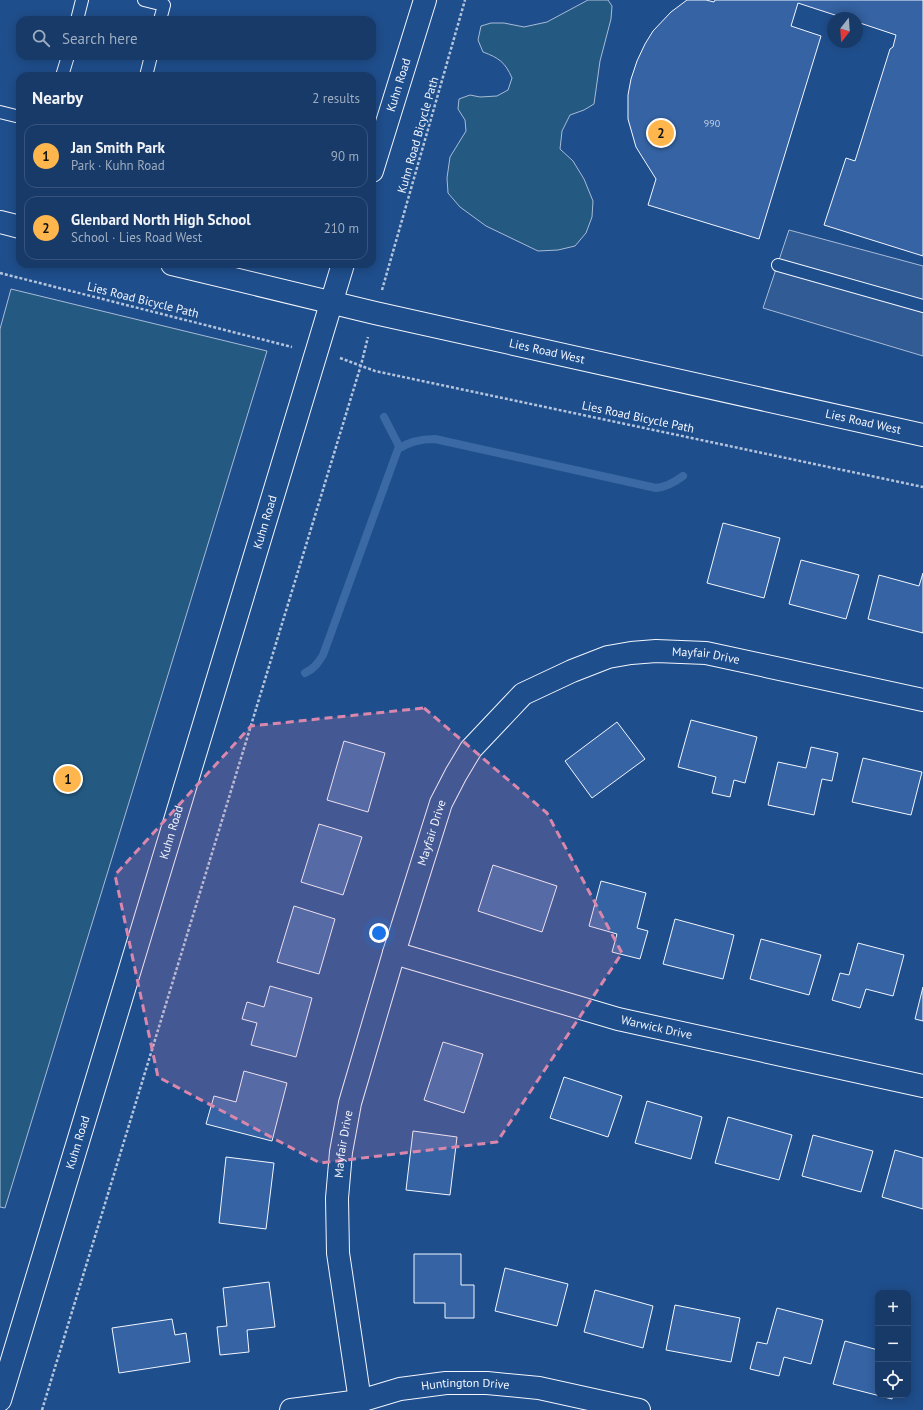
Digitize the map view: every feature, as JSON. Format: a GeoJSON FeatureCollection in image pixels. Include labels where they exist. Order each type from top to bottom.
{"type":"FeatureCollection","features":[{"type":"Feature","properties":{"kind":"street","name":"Kuhn Road"},"geometry":{"type":"LineString","coordinates":[[376,157],[425,0]]}},
{"type":"Feature","properties":{"kind":"street"},"geometry":{"type":"LineString","coordinates":[[0,222],[16,226]]}},
{"type":"Feature","properties":{"kind":"street","name":"Lies Road West"},"geometry":{"type":"LineString","coordinates":[[188,268],[331,303],[923,434]]}},
{"type":"Feature","properties":{"kind":"street","name":"Kuhn Road"},"geometry":{"type":"LineString","coordinates":[[0,1400],[342,268]]}},
{"type":"Feature","properties":{"kind":"street","name":"Mayfair Drive"},"geometry":{"type":"LineString","coordinates":[[360,1401],[338,1253],[337,1198],[341,1152],[350,1102],[394,953],[441,803],[471,749],[523,694],[572,671],[608,657],[631,653],[656,651],[706,653],[923,700]]}},
{"type":"Feature","properties":{"kind":"street","name":"Warwick Drive"},"geometry":{"type":"LineString","coordinates":[[394,953],[618,1019],[923,1086]]}},
{"type":"Feature","properties":{"kind":"street","name":"Huntington Drive"},"geometry":{"type":"LineString","coordinates":[[291,1410],[360,1401],[408,1388],[446,1383],[487,1383],[539,1388],[639,1410]]}},
{"type":"Feature","properties":{"kind":"lane"},"geometry":{"type":"LineString","coordinates":[[78,16],[82,0]]}},
{"type":"Feature","properties":{"kind":"lane"},"geometry":{"type":"LineString","coordinates":[[144,0],[164,5],[161,16]]}},
{"type":"Feature","properties":{"kind":"lane"},"geometry":{"type":"LineString","coordinates":[[63,72],[67,60]]}},
{"type":"Feature","properties":{"kind":"lane"},"geometry":{"type":"LineString","coordinates":[[147,72],[150,60]]}},
{"type":"Feature","properties":{"kind":"lane"},"geometry":{"type":"LineString","coordinates":[[0,112],[16,116]]}},
{"type":"Feature","properties":{"kind":"lane"},"geometry":{"type":"LineString","coordinates":[[778,266],[923,306]]}},
{"type":"Feature","properties":{"kind":"path","name":"Kuhn Road Bicycle Path"},"geometry":{"type":"LineString","coordinates":[[387,275],[465,0]]}},
{"type":"Feature","properties":{"kind":"path","name":"Lies Road Bicycle Path"},"geometry":{"type":"LineString","coordinates":[[0,273],[282,344]]}},
{"type":"Feature","properties":{"kind":"path"},"geometry":{"type":"LineString","coordinates":[[42,1410],[361,365],[364,349]]}},
{"type":"Feature","properties":{"kind":"path","name":"Lies Road Bicycle Path"},"geometry":{"type":"LineString","coordinates":[[350,361],[375,371],[923,487]]}},
{"type":"Feature","properties":{"kind":"highlighted area"},"geometry":{"type":"Polygon","coordinates":[[[424,708],[547,813],[622,953],[497,1142],[320,1163],[158,1077],[115,875],[251,726],[424,708]]]}},
{"type":"Feature","properties":{"kind":"shaded area"},"geometry":{"type":"Polygon","coordinates":[[[588,0],[608,0],[612,6],[611,19],[600,61],[594,104],[584,110],[570,115],[562,131],[560,149],[573,161],[584,179],[593,201],[592,217],[586,233],[575,246],[558,250],[538,251],[486,226],[460,207],[448,193],[447,178],[450,157],[466,131],[465,120],[458,109],[459,99],[470,95],[480,97],[497,96],[508,90],[512,78],[507,68],[501,61],[483,52],[478,40],[481,26],[491,23],[504,23],[524,27],[547,22],[588,0]]]}},
{"type":"Feature","properties":{"kind":"shaded area"},"geometry":{"type":"Polygon","coordinates":[[[789,230],[923,266],[923,356],[763,308],[789,230]]]}},
{"type":"Feature","properties":{"kind":"shaded area"},"geometry":{"type":"Polygon","coordinates":[[[11,289],[267,351],[5,1208],[0,1207],[0,329],[11,289]]]}},
{"type":"Feature","properties":{"kind":"building"},"geometry":{"type":"Polygon","coordinates":[[[687,0],[706,0],[714,2],[715,0],[923,0],[923,256],[824,225],[846,158],[855,161],[890,49],[893,47],[896,35],[863,24],[863,12],[827,12],[798,3],[791,26],[821,36],[759,239],[648,205],[656,179],[636,147],[628,119],[628,95],[637,61],[645,44],[653,31],[671,12],[687,0]]]}},
{"type":"Feature","properties":{"kind":"building"},"geometry":{"type":"Polygon","coordinates":[[[723,523],[780,538],[764,598],[707,583],[723,523]]]}},
{"type":"Feature","properties":{"kind":"building"},"geometry":{"type":"Polygon","coordinates":[[[801,560],[859,575],[846,619],[789,604],[801,560]]]}},
{"type":"Feature","properties":{"kind":"building"},"geometry":{"type":"Polygon","coordinates":[[[923,573],[923,633],[868,619],[879,575],[919,586],[923,573]]]}},
{"type":"Feature","properties":{"kind":"building"},"geometry":{"type":"Polygon","coordinates":[[[691,720],[757,737],[745,783],[734,780],[730,797],[712,793],[716,777],[678,767],[691,720]]]}},
{"type":"Feature","properties":{"kind":"building"},"geometry":{"type":"Polygon","coordinates":[[[617,722],[645,759],[592,798],[565,761],[617,722]]]}},
{"type":"Feature","properties":{"kind":"building"},"geometry":{"type":"Polygon","coordinates":[[[344,741],[385,753],[368,812],[327,800],[344,741]]]}},
{"type":"Feature","properties":{"kind":"building"},"geometry":{"type":"Polygon","coordinates":[[[811,747],[838,753],[832,781],[822,779],[814,815],[768,805],[778,762],[806,768],[811,747]]]}},
{"type":"Feature","properties":{"kind":"building"},"geometry":{"type":"Polygon","coordinates":[[[863,758],[922,772],[911,815],[852,802],[863,758]]]}},
{"type":"Feature","properties":{"kind":"building"},"geometry":{"type":"Polygon","coordinates":[[[319,824],[362,837],[343,895],[301,882],[319,824]]]}},
{"type":"Feature","properties":{"kind":"building"},"geometry":{"type":"Polygon","coordinates":[[[493,865],[557,886],[542,932],[478,911],[493,865]]]}},
{"type":"Feature","properties":{"kind":"building"},"geometry":{"type":"Polygon","coordinates":[[[601,881],[646,893],[637,928],[648,931],[640,959],[612,952],[617,934],[589,926],[601,881]]]}},
{"type":"Feature","properties":{"kind":"building"},"geometry":{"type":"Polygon","coordinates":[[[294,906],[335,919],[319,974],[277,962],[294,906]]]}},
{"type":"Feature","properties":{"kind":"building"},"geometry":{"type":"Polygon","coordinates":[[[675,919],[734,935],[723,979],[663,964],[675,919]]]}},
{"type":"Feature","properties":{"kind":"building"},"geometry":{"type":"Polygon","coordinates":[[[761,939],[821,955],[809,995],[750,979],[761,939]]]}},
{"type":"Feature","properties":{"kind":"building"},"geometry":{"type":"Polygon","coordinates":[[[858,943],[904,955],[893,996],[866,989],[860,1008],[832,1000],[840,973],[849,975],[858,943]]]}},
{"type":"Feature","properties":{"kind":"building"},"geometry":{"type":"Polygon","coordinates":[[[270,986],[312,998],[296,1057],[251,1045],[257,1023],[242,1019],[247,1002],[264,1007],[270,986]]]}},
{"type":"Feature","properties":{"kind":"building"},"geometry":{"type":"Polygon","coordinates":[[[923,987],[923,1021],[915,1019],[923,987]]]}},
{"type":"Feature","properties":{"kind":"building"},"geometry":{"type":"Polygon","coordinates":[[[443,1042],[483,1054],[464,1113],[424,1100],[443,1042]]]}},
{"type":"Feature","properties":{"kind":"building"},"geometry":{"type":"Polygon","coordinates":[[[244,1071],[287,1083],[272,1141],[206,1124],[214,1096],[236,1102],[244,1071]]]}},
{"type":"Feature","properties":{"kind":"building"},"geometry":{"type":"Polygon","coordinates":[[[564,1077],[622,1096],[608,1137],[550,1118],[564,1077]]]}},
{"type":"Feature","properties":{"kind":"building"},"geometry":{"type":"Polygon","coordinates":[[[647,1101],[702,1117],[691,1159],[635,1143],[647,1101]]]}},
{"type":"Feature","properties":{"kind":"building"},"geometry":{"type":"Polygon","coordinates":[[[728,1117],[792,1135],[779,1180],[715,1163],[728,1117]]]}},
{"type":"Feature","properties":{"kind":"building"},"geometry":{"type":"Polygon","coordinates":[[[413,1131],[457,1137],[450,1195],[406,1190],[413,1131]]]}},
{"type":"Feature","properties":{"kind":"building"},"geometry":{"type":"Polygon","coordinates":[[[813,1135],[873,1151],[861,1192],[802,1176],[813,1135]]]}},
{"type":"Feature","properties":{"kind":"building"},"geometry":{"type":"Polygon","coordinates":[[[895,1150],[923,1158],[923,1209],[882,1197],[895,1150]]]}},
{"type":"Feature","properties":{"kind":"building"},"geometry":{"type":"Polygon","coordinates":[[[226,1157],[274,1163],[266,1229],[219,1223],[226,1157]]]}},
{"type":"Feature","properties":{"kind":"building"},"geometry":{"type":"Polygon","coordinates":[[[414,1254],[461,1254],[461,1285],[474,1285],[474,1318],[445,1318],[445,1303],[414,1303],[414,1254]]]}},
{"type":"Feature","properties":{"kind":"building"},"geometry":{"type":"Polygon","coordinates":[[[505,1268],[568,1284],[557,1326],[495,1311],[505,1268]]]}},
{"type":"Feature","properties":{"kind":"building"},"geometry":{"type":"Polygon","coordinates":[[[269,1282],[275,1327],[247,1330],[249,1352],[220,1355],[217,1327],[227,1326],[223,1288],[269,1282]]]}},
{"type":"Feature","properties":{"kind":"building"},"geometry":{"type":"Polygon","coordinates":[[[595,1290],[653,1306],[643,1348],[584,1332],[595,1290]]]}},
{"type":"Feature","properties":{"kind":"building"},"geometry":{"type":"Polygon","coordinates":[[[675,1305],[740,1318],[731,1362],[666,1350],[675,1305]]]}},
{"type":"Feature","properties":{"kind":"building"},"geometry":{"type":"Polygon","coordinates":[[[777,1308],[823,1320],[811,1364],[784,1357],[779,1376],[750,1369],[757,1342],[767,1344],[777,1308]]]}},
{"type":"Feature","properties":{"kind":"building"},"geometry":{"type":"Polygon","coordinates":[[[172,1319],[175,1335],[186,1333],[190,1362],[119,1373],[112,1328],[172,1319]]]}},
{"type":"Feature","properties":{"kind":"building"},"geometry":{"type":"Polygon","coordinates":[[[845,1341],[875,1349],[875,1395],[833,1384],[845,1341]]]}},
{"type":"Feature","properties":{"kind":"waterway"},"geometry":{"type":"LineString","coordinates":[[384,417],[400,448]]}},
{"type":"Feature","properties":{"kind":"waterway"},"geometry":{"type":"LineString","coordinates":[[305,673],[316,666],[323,655],[398,449],[402,446],[425,439],[435,439],[656,488],[671,484],[683,476]]}},
{"type":"Feature","properties":{"kind":"place","name":"Glenbard North High School"},"geometry":{"type":"Point","coordinates":[661,133]}},
{"type":"Feature","properties":{"kind":"place","name":"Jan Smith Park"},"geometry":{"type":"Point","coordinates":[68,779]}}]}
